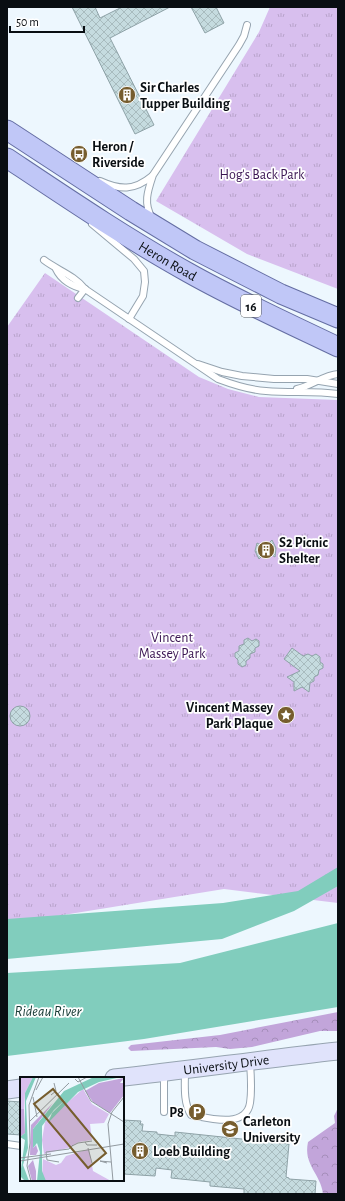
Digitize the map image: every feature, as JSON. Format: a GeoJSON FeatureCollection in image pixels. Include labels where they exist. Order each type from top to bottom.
{"type":"FeatureCollection","features":[{"type":"Feature","properties":{"kind":"main road","name":"Heron Road"},"geometry":{"type":"LineString","coordinates":[[7,130],[159,229],[195,250],[281,294],[337,318]]}},
{"type":"Feature","properties":{"kind":"main road","name":"Heron Road"},"geometry":{"type":"LineString","coordinates":[[7,158],[126,236],[189,273],[251,306],[338,348]]}},
{"type":"Feature","properties":{"kind":"street","name":"University Drive"},"geometry":{"type":"LineString","coordinates":[[124,1077],[338,1051]]}},
{"type":"Feature","properties":{"kind":"street"},"geometry":{"type":"LineString","coordinates":[[7,1090],[20,1088]]}},
{"type":"Feature","properties":{"kind":"lane"},"geometry":{"type":"LineString","coordinates":[[159,229],[150,214],[147,201],[148,188],[153,175],[239,46],[247,25]]}},
{"type":"Feature","properties":{"kind":"lane"},"geometry":{"type":"LineString","coordinates":[[56,162],[118,187],[131,188],[137,186],[153,175]]}},
{"type":"Feature","properties":{"kind":"lane"},"geometry":{"type":"LineString","coordinates":[[25,170],[80,214]]}},
{"type":"Feature","properties":{"kind":"lane"},"geometry":{"type":"LineString","coordinates":[[86,219],[126,252],[140,265],[144,271],[145,282],[143,296],[129,319]]}},
{"type":"Feature","properties":{"kind":"lane"},"geometry":{"type":"LineString","coordinates":[[44,260],[56,269],[63,271],[80,283],[85,289],[208,374],[218,379],[231,384],[260,390],[312,391],[338,394]]}},
{"type":"Feature","properties":{"kind":"lane"},"geometry":{"type":"LineString","coordinates":[[78,298],[85,289]]}},
{"type":"Feature","properties":{"kind":"lane"},"geometry":{"type":"LineString","coordinates":[[184,357],[211,368],[242,376],[321,380],[338,384]]}},
{"type":"Feature","properties":{"kind":"lane"},"geometry":{"type":"LineString","coordinates":[[288,391],[338,374]]}},
{"type":"Feature","properties":{"kind":"lane"},"geometry":{"type":"LineString","coordinates":[[185,1069],[186,1103],[190,1115],[212,1119],[235,1120],[243,1116],[248,1111],[250,1104],[250,1061]]}},
{"type":"Feature","properties":{"kind":"lane"},"geometry":{"type":"LineString","coordinates":[[164,1073],[164,1112]]}},
{"type":"Feature","properties":{"kind":"lane"},"geometry":{"type":"LineString","coordinates":[[7,1144],[20,1146]]}},
{"type":"Feature","properties":{"kind":"green space","name":"Hog's Back Park"},"geometry":{"type":"Polygon","coordinates":[[[270,7],[338,7],[338,289],[247,254],[156,201],[259,32],[270,7]]]}},
{"type":"Feature","properties":{"kind":"green space","name":"Vincent Massey Park"},"geometry":{"type":"Polygon","coordinates":[[[45,273],[199,377],[228,389],[259,397],[338,400],[338,903],[224,889],[57,916],[7,920],[7,327],[45,273]]]}},
{"type":"Feature","properties":{"kind":"green space"},"geometry":{"type":"Polygon","coordinates":[[[338,1012],[338,1031],[320,1031],[252,1047],[230,1049],[216,1047],[131,1051],[128,1048],[131,1045],[220,1035],[338,1012]]]}},
{"type":"Feature","properties":{"kind":"green space"},"geometry":{"type":"Polygon","coordinates":[[[338,1108],[338,1193],[323,1194],[322,1187],[308,1157],[308,1142],[335,1123],[334,1116],[338,1108]]]}},
{"type":"Feature","properties":{"kind":"water"},"geometry":{"type":"Polygon","coordinates":[[[338,867],[338,886],[294,911],[222,939],[7,959],[7,919],[223,903],[298,891],[338,867]]]}},
{"type":"Feature","properties":{"kind":"water","name":"Rideau River"},"geometry":{"type":"Polygon","coordinates":[[[338,923],[338,1007],[144,1039],[7,1056],[7,973],[180,963],[338,923]]]}},
{"type":"Feature","properties":{"kind":"building","name":"Sir Charles Tupper Building"},"geometry":{"type":"Polygon","coordinates":[[[72,7],[95,7],[100,18],[122,7],[170,7],[110,38],[154,125],[135,134],[72,7]]]}},
{"type":"Feature","properties":{"kind":"building"},"geometry":{"type":"Polygon","coordinates":[[[191,7],[216,7],[224,23],[205,33],[191,7]]]}},
{"type":"Feature","properties":{"kind":"building","name":"S2 Picnic Shelter"},"geometry":{"type":"Polygon","coordinates":[[[272,540],[276,548],[275,557],[270,554],[267,557],[263,555],[259,559],[255,551],[257,543],[261,545],[264,542],[268,544],[272,540]]]}},
{"type":"Feature","properties":{"kind":"building"},"geometry":{"type":"Polygon","coordinates":[[[248,638],[252,641],[256,639],[259,641],[259,646],[255,648],[255,652],[250,654],[250,658],[246,661],[246,665],[242,667],[238,664],[235,653],[239,651],[239,646],[244,644],[244,640],[248,638]]]}},
{"type":"Feature","properties":{"kind":"building"},"geometry":{"type":"Polygon","coordinates":[[[292,648],[303,656],[308,654],[312,656],[316,654],[320,657],[320,662],[323,664],[323,668],[319,670],[318,675],[314,677],[314,681],[310,683],[309,692],[302,687],[294,691],[294,682],[287,677],[300,671],[284,659],[292,648]]]}},
{"type":"Feature","properties":{"kind":"building"},"geometry":{"type":"Polygon","coordinates":[[[20,706],[27,709],[30,716],[27,723],[20,726],[13,723],[10,716],[13,709],[20,706]]]}},
{"type":"Feature","properties":{"kind":"building"},"geometry":{"type":"Polygon","coordinates":[[[7,1101],[20,1102],[20,1135],[7,1134],[7,1101]]]}},
{"type":"Feature","properties":{"kind":"building"},"geometry":{"type":"Polygon","coordinates":[[[124,1120],[141,1121],[140,1124],[143,1124],[142,1131],[157,1132],[157,1134],[175,1136],[175,1132],[289,1144],[286,1177],[289,1179],[316,1181],[315,1194],[244,1194],[244,1189],[210,1186],[210,1182],[171,1178],[172,1170],[156,1168],[155,1176],[124,1174],[124,1120]]]}},
{"type":"Feature","properties":{"kind":"place","name":"Sir Charles Tupper Building"},"geometry":{"type":"Point","coordinates":[127,95]}},
{"type":"Feature","properties":{"kind":"place","name":"Heron / Riverside"},"geometry":{"type":"Point","coordinates":[79,154]}},
{"type":"Feature","properties":{"kind":"place","name":"S2 Picnic Shelter"},"geometry":{"type":"Point","coordinates":[266,550]}},
{"type":"Feature","properties":{"kind":"place","name":"Vincent Massey Park Plaque"},"geometry":{"type":"Point","coordinates":[286,715]}},
{"type":"Feature","properties":{"kind":"place","name":"P8"},"geometry":{"type":"Point","coordinates":[197,1112]}},
{"type":"Feature","properties":{"kind":"place","name":"Carleton University"},"geometry":{"type":"Point","coordinates":[230,1129]}},
{"type":"Feature","properties":{"kind":"place","name":"Loeb Building"},"geometry":{"type":"Point","coordinates":[140,1151]}}]}
